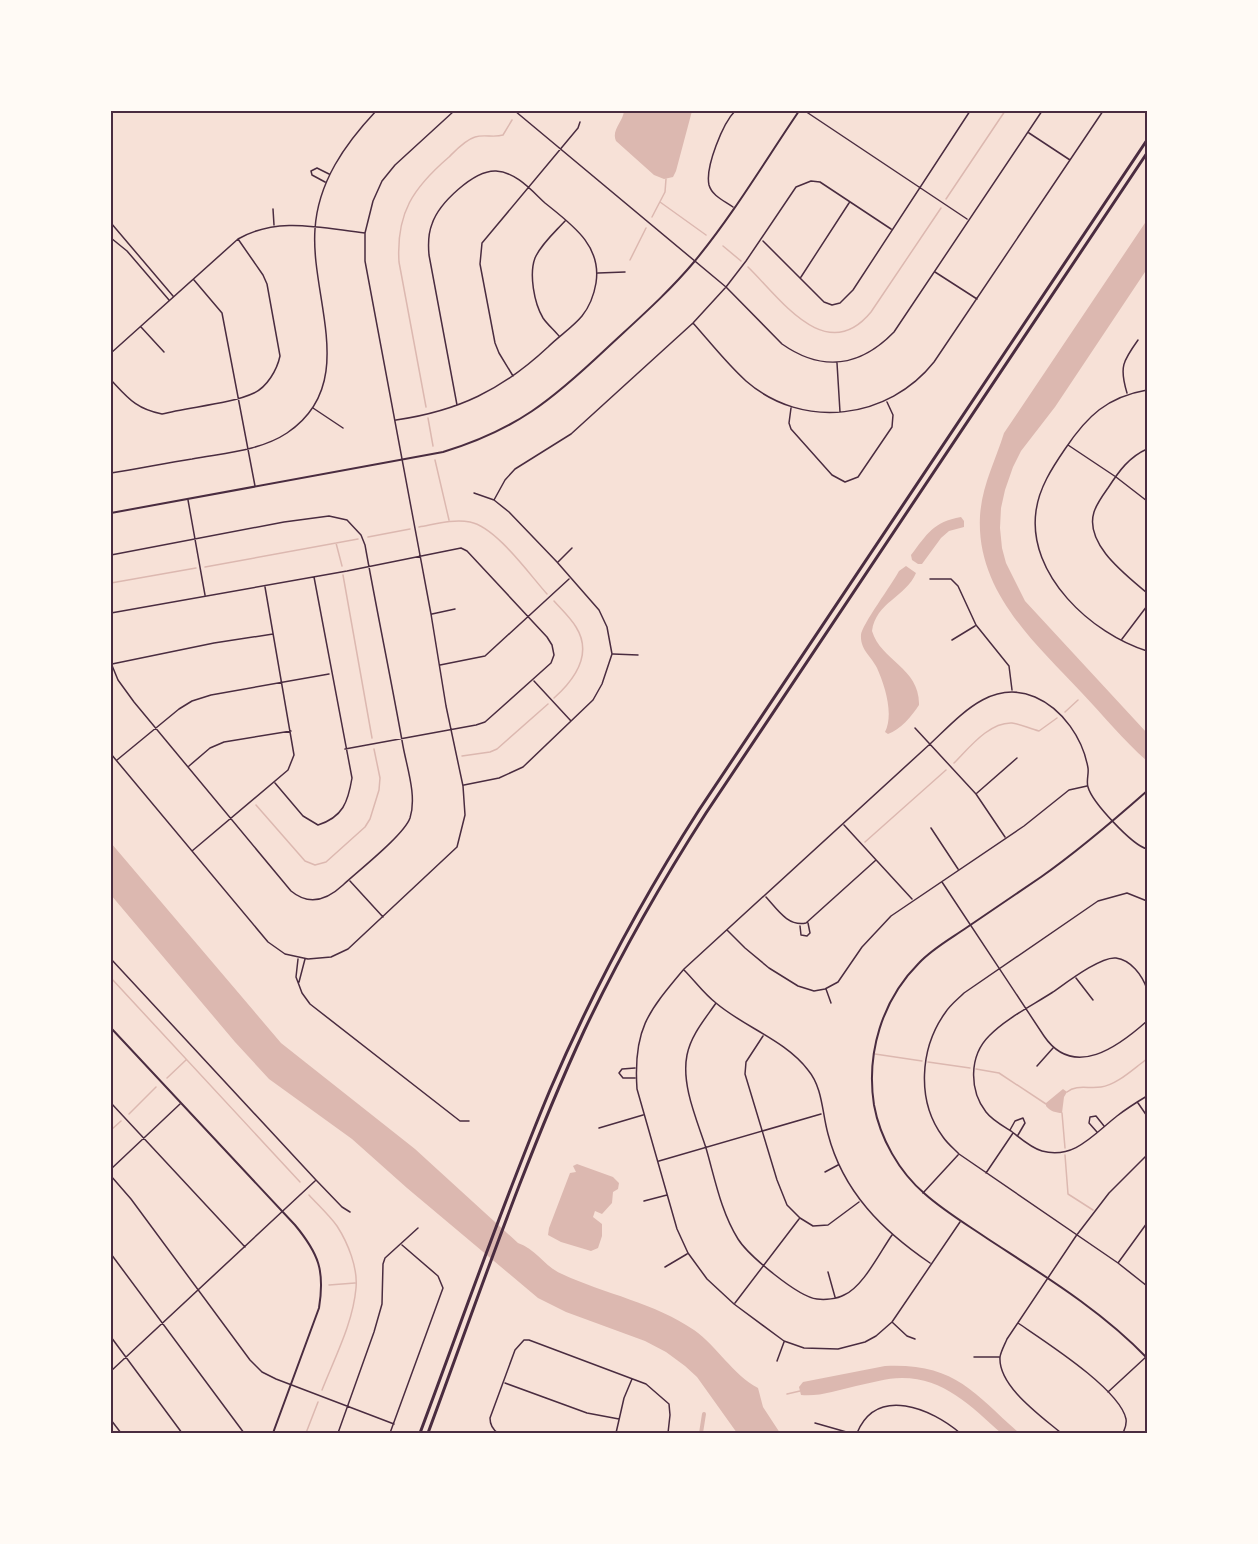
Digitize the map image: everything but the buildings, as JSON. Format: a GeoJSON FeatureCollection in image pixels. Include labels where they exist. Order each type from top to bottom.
{"type":"FeatureCollection","features":[{"type":"Feature","properties":{"kind":"highway"},"geometry":{"type":"LineString","coordinates":[[420,1433],[550,1089],[606,969],[669,857],[1147,140]]}},
{"type":"Feature","properties":{"kind":"highway"},"geometry":{"type":"LineString","coordinates":[[428,1433],[557,1092],[623,953],[675,861],[1147,153]]}},
{"type":"Feature","properties":{"kind":"street"},"geometry":{"type":"LineString","coordinates":[[111,473],[248,449],[288,433],[313,408],[323,386],[329,359],[314,256],[315,227],[330,174],[349,141],[376,111]]}},
{"type":"Feature","properties":{"kind":"street"},"geometry":{"type":"LineString","coordinates":[[111,754],[268,942],[278,950],[298,958],[323,959],[341,953],[353,945],[457,847],[465,815],[463,786],[365,261],[365,233],[373,201],[382,181],[403,157],[454,111]]}},
{"type":"Feature","properties":{"kind":"street"},"geometry":{"type":"LineString","coordinates":[[515,111],[726,287],[787,348],[819,362],[859,358],[884,342],[894,332],[1042,111]]}},
{"type":"Feature","properties":{"kind":"street"},"geometry":{"type":"LineString","coordinates":[[734,207],[717,196],[709,187],[709,176],[712,159],[724,127],[735,111]]}},
{"type":"Feature","properties":{"kind":"street"},"geometry":{"type":"LineString","coordinates":[[111,513],[443,452],[471,444],[529,414],[564,388],[667,292],[695,261],[798,111]]}},
{"type":"Feature","properties":{"kind":"street"},"geometry":{"type":"LineString","coordinates":[[805,111],[968,220]]}},
{"type":"Feature","properties":{"kind":"street"},"geometry":{"type":"LineString","coordinates":[[762,240],[824,302],[840,303],[853,290],[970,111]]}},
{"type":"Feature","properties":{"kind":"street"},"geometry":{"type":"LineString","coordinates":[[693,323],[747,382],[791,407],[820,413],[840,413],[873,407],[887,401],[915,384],[947,345],[1103,111]]}},
{"type":"Feature","properties":{"kind":"street"},"geometry":{"type":"LineString","coordinates":[[513,376],[495,343],[480,264],[482,243],[579,128],[580,122]]}},
{"type":"Feature","properties":{"kind":"street"},"geometry":{"type":"LineString","coordinates":[[1028,132],[1070,160]]}},
{"type":"Feature","properties":{"kind":"street"},"geometry":{"type":"LineString","coordinates":[[326,183],[310,172],[317,168],[330,174]]}},
{"type":"Feature","properties":{"kind":"street"},"geometry":{"type":"LineString","coordinates":[[395,420],[424,416],[457,405],[485,394],[513,376],[532,362],[581,317],[594,291],[597,273],[596,260],[590,246],[580,233],[528,188],[504,173],[496,171],[478,175],[444,205],[432,222],[429,236],[429,255],[457,405]]}},
{"type":"Feature","properties":{"kind":"street"},"geometry":{"type":"LineString","coordinates":[[495,500],[505,480],[515,469],[571,434],[693,323],[726,287],[762,240],[796,188],[803,183],[820,182],[891,229]]}},
{"type":"Feature","properties":{"kind":"street"},"geometry":{"type":"LineString","coordinates":[[800,278],[850,202]]}},
{"type":"Feature","properties":{"kind":"street"},"geometry":{"type":"LineString","coordinates":[[273,209],[274,226]]}},
{"type":"Feature","properties":{"kind":"street"},"geometry":{"type":"LineString","coordinates":[[559,336],[543,318],[537,304],[533,274],[534,260],[566,220]]}},
{"type":"Feature","properties":{"kind":"street"},"geometry":{"type":"LineString","coordinates":[[111,223],[174,297]]}},
{"type":"Feature","properties":{"kind":"street"},"geometry":{"type":"LineString","coordinates":[[111,353],[238,239],[252,231],[274,226],[315,227],[365,233]]}},
{"type":"Feature","properties":{"kind":"street"},"geometry":{"type":"LineString","coordinates":[[111,238],[127,251],[169,300]]}},
{"type":"Feature","properties":{"kind":"street"},"geometry":{"type":"LineString","coordinates":[[111,380],[135,405],[147,411],[162,414],[255,393],[269,380],[278,366],[280,356],[267,284],[238,239]]}},
{"type":"Feature","properties":{"kind":"street"},"geometry":{"type":"LineString","coordinates":[[935,271],[977,299]]}},
{"type":"Feature","properties":{"kind":"street"},"geometry":{"type":"LineString","coordinates":[[597,273],[625,273]]}},
{"type":"Feature","properties":{"kind":"street"},"geometry":{"type":"LineString","coordinates":[[194,279],[222,313],[256,487]]}},
{"type":"Feature","properties":{"kind":"street"},"geometry":{"type":"LineString","coordinates":[[140,326],[164,352]]}},
{"type":"Feature","properties":{"kind":"street"},"geometry":{"type":"LineString","coordinates":[[1128,393],[1122,369],[1126,358],[1138,340]]}},
{"type":"Feature","properties":{"kind":"street"},"geometry":{"type":"LineString","coordinates":[[837,362],[840,413]]}},
{"type":"Feature","properties":{"kind":"street"},"geometry":{"type":"LineString","coordinates":[[1147,390],[1128,393],[1096,410],[1078,430],[1044,482],[1036,510],[1035,530],[1038,550],[1046,569],[1060,589],[1087,617],[1108,634],[1132,647],[1147,651]]}},
{"type":"Feature","properties":{"kind":"street"},"geometry":{"type":"LineString","coordinates":[[791,407],[789,423],[791,429],[832,475],[845,482],[858,477],[892,427],[893,415],[887,401]]}},
{"type":"Feature","properties":{"kind":"street"},"geometry":{"type":"LineString","coordinates":[[313,408],[343,428]]}},
{"type":"Feature","properties":{"kind":"street"},"geometry":{"type":"LineString","coordinates":[[1068,445],[1147,501]]}},
{"type":"Feature","properties":{"kind":"street"},"geometry":{"type":"LineString","coordinates":[[1147,449],[1135,454],[1099,501],[1094,513],[1093,527],[1096,539],[1119,568],[1147,593]]}},
{"type":"Feature","properties":{"kind":"street"},"geometry":{"type":"LineString","coordinates":[[463,786],[499,778],[523,767],[592,700],[602,684],[612,654],[607,627],[599,610],[523,526],[495,500],[474,493]]}},
{"type":"Feature","properties":{"kind":"street"},"geometry":{"type":"LineString","coordinates":[[188,500],[206,595]]}},
{"type":"Feature","properties":{"kind":"street"},"geometry":{"type":"LineString","coordinates":[[111,555],[285,522],[329,516],[346,520],[361,535],[365,545],[413,803],[410,820],[398,835],[327,898],[314,901],[291,891],[156,729],[118,680],[111,664],[214,643],[273,634]]}},
{"type":"Feature","properties":{"kind":"street"},"geometry":{"type":"LineString","coordinates":[[111,613],[461,548],[467,551],[529,616],[552,645],[554,655],[551,663],[486,722],[345,749]]}},
{"type":"Feature","properties":{"kind":"street"},"geometry":{"type":"LineString","coordinates":[[557,562],[572,549]]}},
{"type":"Feature","properties":{"kind":"street"},"geometry":{"type":"LineString","coordinates":[[275,783],[309,821],[318,825],[326,823],[340,812],[349,799],[352,778],[330,673],[314,577]]}},
{"type":"Feature","properties":{"kind":"street"},"geometry":{"type":"LineString","coordinates":[[439,665],[484,656],[570,578]]}},
{"type":"Feature","properties":{"kind":"street"},"geometry":{"type":"LineString","coordinates":[[930,579],[951,579],[957,586],[976,625],[1009,666],[1012,691]]}},
{"type":"Feature","properties":{"kind":"street"},"geometry":{"type":"LineString","coordinates":[[192,852],[275,783],[292,764],[294,748],[265,585]]}},
{"type":"Feature","properties":{"kind":"street"},"geometry":{"type":"LineString","coordinates":[[1122,640],[1147,606]]}},
{"type":"Feature","properties":{"kind":"street"},"geometry":{"type":"LineString","coordinates":[[431,614],[455,609]]}},
{"type":"Feature","properties":{"kind":"street"},"geometry":{"type":"LineString","coordinates":[[952,640],[976,625]]}},
{"type":"Feature","properties":{"kind":"street"},"geometry":{"type":"LineString","coordinates":[[612,654],[638,655]]}},
{"type":"Feature","properties":{"kind":"street"},"geometry":{"type":"LineString","coordinates":[[116,760],[192,701],[330,673]]}},
{"type":"Feature","properties":{"kind":"street"},"geometry":{"type":"LineString","coordinates":[[533,680],[571,721]]}},
{"type":"Feature","properties":{"kind":"street"},"geometry":{"type":"LineString","coordinates":[[960,1221],[892,1322],[876,1336],[865,1342],[838,1349],[804,1348],[784,1341],[734,1304],[707,1279],[688,1253],[677,1229],[659,1161],[643,1115],[636,1078],[637,1046],[654,1005],[684,969],[976,703],[992,695],[1012,691],[1029,694],[1043,701],[1059,714],[1079,741],[1088,767],[1088,786],[1098,803],[1141,847],[1147,849]]}},
{"type":"Feature","properties":{"kind":"street"},"geometry":{"type":"LineString","coordinates":[[915,728],[976,794],[1006,838]]}},
{"type":"Feature","properties":{"kind":"street"},"geometry":{"type":"LineString","coordinates":[[188,767],[210,748],[224,742],[291,730]]}},
{"type":"Feature","properties":{"kind":"street"},"geometry":{"type":"LineString","coordinates":[[976,794],[1017,758]]}},
{"type":"Feature","properties":{"kind":"street"},"geometry":{"type":"LineString","coordinates":[[728,930],[744,948],[769,968],[798,986],[814,991],[825,988],[838,982],[879,928],[913,900],[1006,838],[1070,790],[1088,786]]}},
{"type":"Feature","properties":{"kind":"street"},"geometry":{"type":"LineString","coordinates":[[1107,1392],[1147,1357],[1100,1316],[960,1221],[923,1193],[903,1171],[881,1131],[872,1089],[873,1053],[886,1009],[907,976],[930,953],[1059,865],[1147,791]]}},
{"type":"Feature","properties":{"kind":"street"},"geometry":{"type":"LineString","coordinates":[[844,825],[913,900]]}},
{"type":"Feature","properties":{"kind":"street"},"geometry":{"type":"LineString","coordinates":[[931,828],[959,870]]}},
{"type":"Feature","properties":{"kind":"street"},"geometry":{"type":"LineString","coordinates":[[765,896],[791,922],[800,924],[808,922],[876,860]]}},
{"type":"Feature","properties":{"kind":"street"},"geometry":{"type":"LineString","coordinates":[[349,880],[384,917]]}},
{"type":"Feature","properties":{"kind":"street"},"geometry":{"type":"LineString","coordinates":[[941,881],[1047,1041],[1054,1047],[1070,1055],[1094,1056],[1106,1052],[1147,1021]]}},
{"type":"Feature","properties":{"kind":"street"},"geometry":{"type":"LineString","coordinates":[[1147,901],[1127,893],[1098,901],[964,993],[946,1011],[933,1032],[925,1057],[924,1078],[926,1098],[932,1116],[942,1135],[958,1154],[1118,1263],[1147,1286]]}},
{"type":"Feature","properties":{"kind":"street"},"geometry":{"type":"LineString","coordinates":[[800,924],[800,932],[804,937],[810,933],[808,922]]}},
{"type":"Feature","properties":{"kind":"street"},"geometry":{"type":"LineString","coordinates":[[298,958],[296,971],[298,983],[305,998],[316,1011],[372,1051],[460,1121],[469,1121]]}},
{"type":"Feature","properties":{"kind":"street"},"geometry":{"type":"LineString","coordinates":[[1147,989],[1146,983],[1130,964],[1118,958],[1108,958],[988,1036],[977,1053],[973,1079],[986,1113],[1042,1151],[1059,1153],[1079,1148],[1147,1096]]}},
{"type":"Feature","properties":{"kind":"street"},"geometry":{"type":"LineString","coordinates":[[111,959],[316,1180],[342,1207],[350,1212]]}},
{"type":"Feature","properties":{"kind":"street"},"geometry":{"type":"LineString","coordinates":[[298,983],[305,959]]}},
{"type":"Feature","properties":{"kind":"street"},"geometry":{"type":"LineString","coordinates":[[684,969],[716,1003],[791,1053],[808,1069],[817,1084],[822,1114],[839,1165],[860,1201],[892,1235],[931,1264]]}},
{"type":"Feature","properties":{"kind":"street"},"geometry":{"type":"LineString","coordinates":[[296,971],[302,972]]}},
{"type":"Feature","properties":{"kind":"street"},"geometry":{"type":"LineString","coordinates":[[1076,977],[1093,1000]]}},
{"type":"Feature","properties":{"kind":"street"},"geometry":{"type":"LineString","coordinates":[[825,988],[831,1003]]}},
{"type":"Feature","properties":{"kind":"street"},"geometry":{"type":"LineString","coordinates":[[716,1003],[699,1027],[687,1054],[686,1074],[690,1096],[731,1227],[746,1249],[764,1266],[802,1294],[816,1299],[835,1298],[853,1290],[892,1235]]}},
{"type":"Feature","properties":{"kind":"street"},"geometry":{"type":"LineString","coordinates":[[111,1028],[312,1246],[321,1272],[322,1289],[319,1308],[273,1433]]}},
{"type":"Feature","properties":{"kind":"street"},"geometry":{"type":"LineString","coordinates":[[764,1035],[746,1062],[745,1074],[787,1205],[800,1218],[813,1226],[828,1225],[860,1201]]}},
{"type":"Feature","properties":{"kind":"street"},"geometry":{"type":"LineString","coordinates":[[1037,1066],[1054,1047]]}},
{"type":"Feature","properties":{"kind":"street"},"geometry":{"type":"LineString","coordinates":[[636,1068],[622,1069],[619,1073],[623,1078],[636,1078]]}},
{"type":"Feature","properties":{"kind":"street"},"geometry":{"type":"LineString","coordinates":[[1137,1102],[1147,1116]]}},
{"type":"Feature","properties":{"kind":"street"},"geometry":{"type":"LineString","coordinates":[[111,1103],[245,1246]]}},
{"type":"Feature","properties":{"kind":"street"},"geometry":{"type":"LineString","coordinates":[[111,1169],[181,1104]]}},
{"type":"Feature","properties":{"kind":"street"},"geometry":{"type":"LineString","coordinates":[[659,1161],[822,1114]]}},
{"type":"Feature","properties":{"kind":"street"},"geometry":{"type":"LineString","coordinates":[[599,1128],[643,1115]]}},
{"type":"Feature","properties":{"kind":"street"},"geometry":{"type":"LineString","coordinates":[[1097,1133],[1089,1123],[1090,1117],[1096,1116],[1105,1126]]}},
{"type":"Feature","properties":{"kind":"street"},"geometry":{"type":"LineString","coordinates":[[1010,1130],[1015,1121],[1023,1118],[1025,1123],[1017,1136]]}},
{"type":"Feature","properties":{"kind":"street"},"geometry":{"type":"LineString","coordinates":[[985,1174],[1013,1133]]}},
{"type":"Feature","properties":{"kind":"street"},"geometry":{"type":"LineString","coordinates":[[923,1193],[958,1154]]}},
{"type":"Feature","properties":{"kind":"street"},"geometry":{"type":"LineString","coordinates":[[1061,1433],[1032,1409],[1007,1382],[1000,1357],[1007,1339],[1076,1236],[1109,1193],[1147,1155]]}},
{"type":"Feature","properties":{"kind":"street"},"geometry":{"type":"LineString","coordinates":[[825,1172],[839,1165]]}},
{"type":"Feature","properties":{"kind":"street"},"geometry":{"type":"LineString","coordinates":[[111,1176],[131,1199],[262,1372],[291,1386],[394,1424]]}},
{"type":"Feature","properties":{"kind":"street"},"geometry":{"type":"LineString","coordinates":[[111,1371],[316,1180]]}},
{"type":"Feature","properties":{"kind":"street"},"geometry":{"type":"LineString","coordinates":[[645,1201],[668,1194]]}},
{"type":"Feature","properties":{"kind":"street"},"geometry":{"type":"LineString","coordinates":[[734,1304],[800,1218]]}},
{"type":"Feature","properties":{"kind":"street"},"geometry":{"type":"LineString","coordinates":[[1118,1263],[1136,1235],[1147,1223]]}},
{"type":"Feature","properties":{"kind":"street"},"geometry":{"type":"LineString","coordinates":[[338,1433],[382,1304],[385,1258],[418,1228]]}},
{"type":"Feature","properties":{"kind":"street"},"geometry":{"type":"LineString","coordinates":[[390,1433],[443,1288],[438,1276],[401,1244]]}},
{"type":"Feature","properties":{"kind":"street"},"geometry":{"type":"LineString","coordinates":[[665,1267],[688,1253]]}},
{"type":"Feature","properties":{"kind":"street"},"geometry":{"type":"LineString","coordinates":[[111,1254],[244,1433]]}},
{"type":"Feature","properties":{"kind":"street"},"geometry":{"type":"LineString","coordinates":[[828,1272],[835,1298]]}},
{"type":"Feature","properties":{"kind":"street"},"geometry":{"type":"LineString","coordinates":[[892,1322],[915,1339]]}},
{"type":"Feature","properties":{"kind":"street"},"geometry":{"type":"LineString","coordinates":[[1018,1323],[1076,1364],[1107,1392],[1126,1418],[1123,1433]]}},
{"type":"Feature","properties":{"kind":"street"},"geometry":{"type":"LineString","coordinates":[[111,1337],[182,1433]]}},
{"type":"Feature","properties":{"kind":"street"},"geometry":{"type":"LineString","coordinates":[[498,1433],[493,1430],[490,1418],[515,1350],[524,1341],[529,1340],[646,1384],[669,1404],[668,1433]]}},
{"type":"Feature","properties":{"kind":"street"},"geometry":{"type":"LineString","coordinates":[[777,1361],[784,1341]]}},
{"type":"Feature","properties":{"kind":"street"},"geometry":{"type":"LineString","coordinates":[[974,1357],[1000,1357]]}},
{"type":"Feature","properties":{"kind":"street"},"geometry":{"type":"LineString","coordinates":[[616,1433],[624,1398],[633,1378]]}},
{"type":"Feature","properties":{"kind":"street"},"geometry":{"type":"LineString","coordinates":[[504,1383],[587,1413],[619,1419]]}},
{"type":"Feature","properties":{"kind":"street"},"geometry":{"type":"LineString","coordinates":[[857,1433],[873,1412],[886,1407],[906,1405],[934,1414],[960,1433]]}},
{"type":"Feature","properties":{"kind":"street"},"geometry":{"type":"LineString","coordinates":[[111,1420],[121,1433]]}},
{"type":"Feature","properties":{"kind":"street"},"geometry":{"type":"LineString","coordinates":[[815,1423],[850,1433]]}},
{"type":"Feature","properties":{"kind":"shaded area"},"geometry":{"type":"Polygon","coordinates":[[[624,111],[692,111],[673,177],[664,179],[654,175],[616,141],[615,133],[624,111]]]}},
{"type":"Feature","properties":{"kind":"shaded area"},"geometry":{"type":"Polygon","coordinates":[[[1147,220],[1147,269],[1055,407],[1021,451],[1005,490],[1000,528],[1006,563],[1025,601],[1147,733],[1147,761],[1045,654],[1011,613],[987,568],[981,543],[980,516],[986,484],[1004,433],[1147,220]]]}},
{"type":"Feature","properties":{"kind":"shaded area"},"geometry":{"type":"Polygon","coordinates":[[[961,517],[964,527],[949,531],[941,538],[922,564],[912,560],[911,555],[932,530],[944,522],[961,517]]]}},
{"type":"Feature","properties":{"kind":"shaded area"},"geometry":{"type":"Polygon","coordinates":[[[906,566],[916,573],[905,588],[879,613],[872,631],[883,650],[913,682],[918,692],[919,705],[905,722],[888,734],[885,732],[889,709],[885,691],[877,668],[862,645],[861,635],[866,623],[899,571],[906,566]]]}},
{"type":"Feature","properties":{"kind":"shaded area"},"geometry":{"type":"Polygon","coordinates":[[[111,843],[281,1043],[415,1149],[518,1243],[530,1249],[550,1267],[578,1281],[663,1313],[703,1337],[740,1375],[758,1388],[763,1407],[780,1433],[737,1433],[697,1377],[666,1352],[645,1341],[566,1312],[538,1298],[352,1139],[269,1079],[111,895],[111,843]]]}},
{"type":"Feature","properties":{"kind":"shaded area"},"geometry":{"type":"Polygon","coordinates":[[[1063,1089],[1067,1092],[1062,1113],[1055,1112],[1046,1106],[1046,1103],[1063,1089]]]}},
{"type":"Feature","properties":{"kind":"shaded area"},"geometry":{"type":"Polygon","coordinates":[[[577,1164],[613,1177],[619,1183],[618,1189],[613,1192],[612,1203],[602,1214],[595,1211],[593,1217],[602,1224],[602,1236],[598,1248],[591,1251],[561,1242],[548,1235],[570,1173],[576,1172],[573,1166],[577,1164]]]}},
{"type":"Feature","properties":{"kind":"shaded area"},"geometry":{"type":"Polygon","coordinates":[[[885,1366],[909,1366],[945,1375],[974,1393],[1019,1433],[1001,1433],[956,1395],[944,1388],[917,1379],[890,1379],[822,1394],[801,1395],[799,1387],[803,1382],[885,1366]]]}},
{"type":"Feature","properties":{"kind":"waterway"},"geometry":{"type":"LineString","coordinates":[[946,199],[1005,111]]}},
{"type":"Feature","properties":{"kind":"waterway"},"geometry":{"type":"LineString","coordinates":[[426,407],[399,262],[400,229],[404,215],[409,203],[426,180],[461,146],[475,137],[503,135],[512,120]]}},
{"type":"Feature","properties":{"kind":"waterway"},"geometry":{"type":"LineString","coordinates":[[652,217],[665,192],[666,179]]}},
{"type":"Feature","properties":{"kind":"waterway"},"geometry":{"type":"LineString","coordinates":[[660,202],[706,235]]}},
{"type":"Feature","properties":{"kind":"waterway"},"geometry":{"type":"LineString","coordinates":[[748,267],[774,295],[805,322],[821,330],[837,333],[854,327],[871,312],[941,208]]}},
{"type":"Feature","properties":{"kind":"waterway"},"geometry":{"type":"LineString","coordinates":[[630,260],[646,228]]}},
{"type":"Feature","properties":{"kind":"waterway"},"geometry":{"type":"LineString","coordinates":[[723,246],[741,261]]}},
{"type":"Feature","properties":{"kind":"waterway"},"geometry":{"type":"LineString","coordinates":[[428,418],[433,446]]}},
{"type":"Feature","properties":{"kind":"waterway"},"geometry":{"type":"LineString","coordinates":[[435,460],[449,520]]}},
{"type":"Feature","properties":{"kind":"waterway"},"geometry":{"type":"LineString","coordinates":[[419,527],[457,521],[480,526],[501,542],[547,594]]}},
{"type":"Feature","properties":{"kind":"waterway"},"geometry":{"type":"LineString","coordinates":[[368,537],[410,529]]}},
{"type":"Feature","properties":{"kind":"waterway"},"geometry":{"type":"LineString","coordinates":[[205,567],[358,539]]}},
{"type":"Feature","properties":{"kind":"waterway"},"geometry":{"type":"LineString","coordinates":[[336,543],[342,566]]}},
{"type":"Feature","properties":{"kind":"waterway"},"geometry":{"type":"LineString","coordinates":[[111,583],[196,568]]}},
{"type":"Feature","properties":{"kind":"waterway"},"geometry":{"type":"LineString","coordinates":[[343,575],[372,738]]}},
{"type":"Feature","properties":{"kind":"waterway"},"geometry":{"type":"LineString","coordinates":[[554,601],[576,627],[583,647],[582,657],[574,675],[554,698]]}},
{"type":"Feature","properties":{"kind":"waterway"},"geometry":{"type":"LineString","coordinates":[[1065,712],[1078,700]]}},
{"type":"Feature","properties":{"kind":"waterway"},"geometry":{"type":"LineString","coordinates":[[462,756],[497,749],[548,704]]}},
{"type":"Feature","properties":{"kind":"waterway"},"geometry":{"type":"LineString","coordinates":[[954,763],[980,737],[995,727],[1012,723],[1039,731],[1057,718]]}},
{"type":"Feature","properties":{"kind":"waterway"},"geometry":{"type":"LineString","coordinates":[[256,805],[305,861],[315,865],[326,862],[365,827],[370,819],[379,790],[380,778],[374,749]]}},
{"type":"Feature","properties":{"kind":"waterway"},"geometry":{"type":"LineString","coordinates":[[865,842],[946,770]]}},
{"type":"Feature","properties":{"kind":"waterway"},"geometry":{"type":"LineString","coordinates":[[111,978],[300,1182]]}},
{"type":"Feature","properties":{"kind":"waterway"},"geometry":{"type":"LineString","coordinates":[[875,1054],[922,1061]]}},
{"type":"Feature","properties":{"kind":"waterway"},"geometry":{"type":"LineString","coordinates":[[1067,1092],[1079,1087],[1107,1086],[1147,1059]]}},
{"type":"Feature","properties":{"kind":"waterway"},"geometry":{"type":"LineString","coordinates":[[167,1078],[186,1060]]}},
{"type":"Feature","properties":{"kind":"waterway"},"geometry":{"type":"LineString","coordinates":[[928,1062],[970,1068]]}},
{"type":"Feature","properties":{"kind":"waterway"},"geometry":{"type":"LineString","coordinates":[[976,1069],[999,1073],[1046,1104]]}},
{"type":"Feature","properties":{"kind":"waterway"},"geometry":{"type":"LineString","coordinates":[[129,1114],[156,1087]]}},
{"type":"Feature","properties":{"kind":"waterway"},"geometry":{"type":"LineString","coordinates":[[1062,1113],[1065,1148]]}},
{"type":"Feature","properties":{"kind":"waterway"},"geometry":{"type":"LineString","coordinates":[[111,1130],[121,1121]]}},
{"type":"Feature","properties":{"kind":"waterway"},"geometry":{"type":"LineString","coordinates":[[1065,1155],[1068,1194],[1093,1210]]}},
{"type":"Feature","properties":{"kind":"waterway"},"geometry":{"type":"LineString","coordinates":[[309,1195],[331,1218],[341,1233],[351,1256],[356,1280],[354,1301],[347,1327],[322,1390]]}},
{"type":"Feature","properties":{"kind":"waterway"},"geometry":{"type":"LineString","coordinates":[[329,1285],[355,1283]]}},
{"type":"Feature","properties":{"kind":"waterway"},"geometry":{"type":"LineString","coordinates":[[787,1394],[800,1391]]}},
{"type":"Feature","properties":{"kind":"waterway"},"geometry":{"type":"LineString","coordinates":[[306,1433],[318,1402]]}},
{"type":"Feature","properties":{"kind":"waterway"},"geometry":{"type":"LineString","coordinates":[[701,1433],[704,1414]]}}]}
